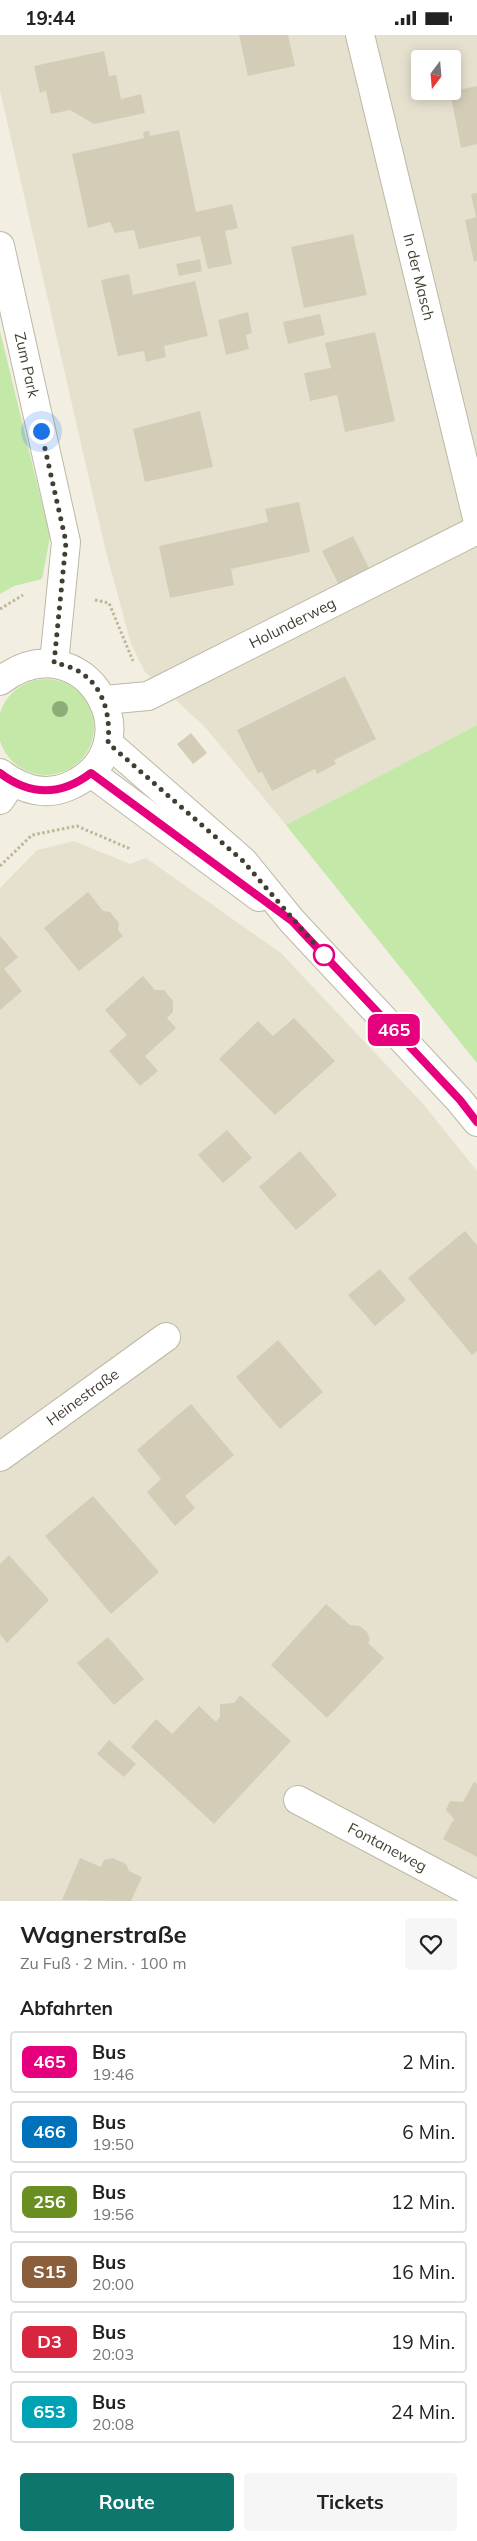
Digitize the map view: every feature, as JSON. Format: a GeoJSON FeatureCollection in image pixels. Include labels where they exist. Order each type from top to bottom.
{"type":"FeatureCollection","features":[{"type":"Feature","properties":{"kind":"street","name":"In der Masch"},"geometry":{"type":"LineString","coordinates":[[360,35],[477,518]]}},
{"type":"Feature","properties":{"kind":"street","name":"Zum Park"},"geometry":{"type":"LineString","coordinates":[[0,246],[66,542],[54,663]]}},
{"type":"Feature","properties":{"kind":"street","name":"Holunderweg"},"geometry":{"type":"LineString","coordinates":[[104,700],[148,696],[477,530]]}},
{"type":"Feature","properties":{"kind":"street"},"geometry":{"type":"LineString","coordinates":[[0,681],[12,672],[33,664],[54,663],[64,665],[84,675],[104,700],[110,724],[108,743],[102,759],[91,773],[80,782],[50,792],[4,785]]}},
{"type":"Feature","properties":{"kind":"street"},"geometry":{"type":"LineString","coordinates":[[108,743],[243,861],[292,921],[460,1100],[477,1122]]}},
{"type":"Feature","properties":{"kind":"street"},"geometry":{"type":"LineString","coordinates":[[91,773],[292,921]]}},
{"type":"Feature","properties":{"kind":"street","name":"Heinestraße"},"geometry":{"type":"LineString","coordinates":[[0,1457],[166,1337]]}},
{"type":"Feature","properties":{"kind":"street","name":"Fontaneweg"},"geometry":{"type":"LineString","coordinates":[[298,1800],[477,1895]]}},
{"type":"Feature","properties":{"kind":"shaded area"},"geometry":{"type":"Polygon","coordinates":[[[0,35],[477,35],[477,725],[286,825],[204,726],[145,672],[131,644],[105,548],[0,91],[0,35]]]}},
{"type":"Feature","properties":{"kind":"shaded area"},"geometry":{"type":"Polygon","coordinates":[[[74,841],[130,864],[146,858],[281,953],[424,1105],[477,1171],[477,1901],[0,1901],[0,888],[37,850],[74,841]]]}},
{"type":"Feature","properties":{"kind":"green space"},"geometry":{"type":"Polygon","coordinates":[[[0,331],[50,537],[42,579],[14,586],[0,594],[0,331]]]}},
{"type":"Feature","properties":{"kind":"green space"},"geometry":{"type":"Polygon","coordinates":[[[37,680],[55,680],[73,687],[86,700],[93,718],[93,736],[86,754],[73,767],[55,774],[37,774],[19,767],[6,754],[-1,736],[-1,718],[6,700],[19,687],[37,680]]]}},
{"type":"Feature","properties":{"kind":"green space"},"geometry":{"type":"Polygon","coordinates":[[[477,725],[477,1063],[286,825],[477,725]]]}},
{"type":"Feature","properties":{"kind":"building"},"geometry":{"type":"Polygon","coordinates":[[[239,35],[288,35],[295,66],[248,76],[239,35]]]}},
{"type":"Feature","properties":{"kind":"building"},"geometry":{"type":"Polygon","coordinates":[[[104,51],[109,76],[116,75],[121,99],[141,94],[145,113],[94,124],[70,110],[51,114],[46,91],[40,93],[34,66],[104,51]]]}},
{"type":"Feature","properties":{"kind":"building"},"geometry":{"type":"Polygon","coordinates":[[[477,86],[477,144],[461,148],[452,100],[461,100],[461,90],[477,86]]]}},
{"type":"Feature","properties":{"kind":"building"},"geometry":{"type":"Polygon","coordinates":[[[179,130],[196,212],[232,204],[238,228],[225,231],[232,264],[208,269],[200,236],[139,249],[134,230],[115,233],[110,222],[88,228],[72,154],[144,138],[143,132],[149,131],[150,136],[179,130]]]}},
{"type":"Feature","properties":{"kind":"building"},"geometry":{"type":"Polygon","coordinates":[[[477,193],[477,217],[476,217],[471,194],[477,193]]]}},
{"type":"Feature","properties":{"kind":"building"},"geometry":{"type":"Polygon","coordinates":[[[477,217],[477,261],[474,262],[465,220],[477,217]]]}},
{"type":"Feature","properties":{"kind":"building"},"geometry":{"type":"Polygon","coordinates":[[[353,234],[367,295],[304,308],[291,247],[353,234]]]}},
{"type":"Feature","properties":{"kind":"building"},"geometry":{"type":"Polygon","coordinates":[[[200,259],[202,271],[179,276],[176,264],[200,259]]]}},
{"type":"Feature","properties":{"kind":"building"},"geometry":{"type":"Polygon","coordinates":[[[129,274],[133,295],[195,281],[208,336],[164,346],[166,357],[146,362],[144,351],[118,356],[101,280],[129,274]]]}},
{"type":"Feature","properties":{"kind":"building"},"geometry":{"type":"Polygon","coordinates":[[[248,312],[252,333],[246,335],[249,349],[226,355],[218,320],[248,312]]]}},
{"type":"Feature","properties":{"kind":"building"},"geometry":{"type":"Polygon","coordinates":[[[320,314],[325,335],[288,344],[283,322],[320,314]]]}},
{"type":"Feature","properties":{"kind":"building"},"geometry":{"type":"Polygon","coordinates":[[[375,332],[395,421],[345,432],[337,395],[310,401],[304,373],[331,368],[325,343],[375,332]]]}},
{"type":"Feature","properties":{"kind":"building"},"geometry":{"type":"Polygon","coordinates":[[[200,411],[213,467],[145,482],[133,429],[200,411]]]}},
{"type":"Feature","properties":{"kind":"building"},"geometry":{"type":"Polygon","coordinates":[[[299,502],[310,552],[231,569],[234,585],[170,598],[159,546],[268,522],[265,509],[299,502]]]}},
{"type":"Feature","properties":{"kind":"building"},"geometry":{"type":"Polygon","coordinates":[[[353,536],[369,568],[339,585],[322,551],[353,536]]]}},
{"type":"Feature","properties":{"kind":"building"},"geometry":{"type":"Polygon","coordinates":[[[345,676],[376,739],[334,760],[336,764],[317,774],[315,769],[272,791],[262,772],[258,773],[237,730],[345,676]]]}},
{"type":"Feature","properties":{"kind":"building"},"geometry":{"type":"Polygon","coordinates":[[[191,733],[207,753],[193,764],[177,744],[191,733]]]}},
{"type":"Feature","properties":{"kind":"building"},"geometry":{"type":"Polygon","coordinates":[[[88,892],[103,911],[110,912],[119,923],[118,930],[123,936],[79,971],[44,928],[88,892]]]}},
{"type":"Feature","properties":{"kind":"building"},"geometry":{"type":"Polygon","coordinates":[[[0,936],[18,957],[4,969],[22,991],[0,1010],[0,936]]]}},
{"type":"Feature","properties":{"kind":"building"},"geometry":{"type":"Polygon","coordinates":[[[143,976],[155,990],[164,990],[173,1001],[173,1012],[167,1018],[176,1028],[145,1056],[158,1071],[140,1086],[109,1051],[127,1035],[105,1010],[143,976]]]}},
{"type":"Feature","properties":{"kind":"building"},"geometry":{"type":"Polygon","coordinates":[[[294,1018],[335,1061],[275,1115],[219,1059],[258,1021],[273,1036],[294,1018]]]}},
{"type":"Feature","properties":{"kind":"building"},"geometry":{"type":"Polygon","coordinates":[[[227,1130],[252,1158],[223,1183],[198,1155],[227,1130]]]}},
{"type":"Feature","properties":{"kind":"building"},"geometry":{"type":"Polygon","coordinates":[[[300,1151],[337,1195],[296,1230],[259,1187],[300,1151]]]}},
{"type":"Feature","properties":{"kind":"building"},"geometry":{"type":"Polygon","coordinates":[[[465,1231],[477,1245],[477,1351],[472,1355],[408,1278],[465,1231]]]}},
{"type":"Feature","properties":{"kind":"building"},"geometry":{"type":"Polygon","coordinates":[[[380,1269],[406,1300],[375,1326],[348,1295],[380,1269]]]}},
{"type":"Feature","properties":{"kind":"building"},"geometry":{"type":"Polygon","coordinates":[[[278,1340],[323,1392],[280,1429],[236,1377],[278,1340]]]}},
{"type":"Feature","properties":{"kind":"building"},"geometry":{"type":"Polygon","coordinates":[[[191,1404],[234,1455],[185,1496],[195,1508],[175,1526],[147,1492],[161,1479],[137,1450],[191,1404]]]}},
{"type":"Feature","properties":{"kind":"building"},"geometry":{"type":"Polygon","coordinates":[[[93,1496],[159,1572],[111,1614],[45,1536],[93,1496]]]}},
{"type":"Feature","properties":{"kind":"building"},"geometry":{"type":"Polygon","coordinates":[[[9,1555],[49,1600],[7,1643],[0,1634],[0,1564],[9,1555]]]}},
{"type":"Feature","properties":{"kind":"building"},"geometry":{"type":"Polygon","coordinates":[[[326,1604],[350,1625],[360,1626],[367,1632],[370,1640],[368,1643],[384,1658],[327,1718],[271,1665],[326,1604]]]}},
{"type":"Feature","properties":{"kind":"building"},"geometry":{"type":"Polygon","coordinates":[[[108,1637],[144,1679],[114,1705],[77,1663],[108,1637]]]}},
{"type":"Feature","properties":{"kind":"building"},"geometry":{"type":"Polygon","coordinates":[[[240,1695],[291,1741],[214,1824],[131,1747],[156,1719],[172,1734],[199,1706],[216,1722],[220,1717],[220,1704],[234,1703],[240,1695]]]}},
{"type":"Feature","properties":{"kind":"building"},"geometry":{"type":"Polygon","coordinates":[[[109,1740],[136,1764],[124,1777],[97,1754],[109,1740]]]}},
{"type":"Feature","properties":{"kind":"building"},"geometry":{"type":"Polygon","coordinates":[[[474,1782],[477,1784],[477,1857],[443,1839],[454,1819],[446,1810],[450,1801],[463,1802],[474,1782]]]}},
{"type":"Feature","properties":{"kind":"building"},"geometry":{"type":"Polygon","coordinates":[[[80,1858],[101,1867],[104,1860],[113,1858],[126,1864],[129,1871],[142,1877],[131,1901],[62,1900],[80,1858]]]}},
{"type":"Feature","properties":{"kind":"bus line","name":"465"},"geometry":{"type":"LineString","coordinates":[[0,773],[12,782],[28,789],[50,792],[80,782],[91,773],[292,921],[460,1100],[477,1122]]}},
{"type":"Feature","properties":{"kind":"route"},"geometry":{"type":"LineString","coordinates":[[41,431],[66,542],[54,663],[64,665],[84,675],[99,692],[104,700],[110,724],[108,743],[243,861],[292,921],[324,955]]}}]}
